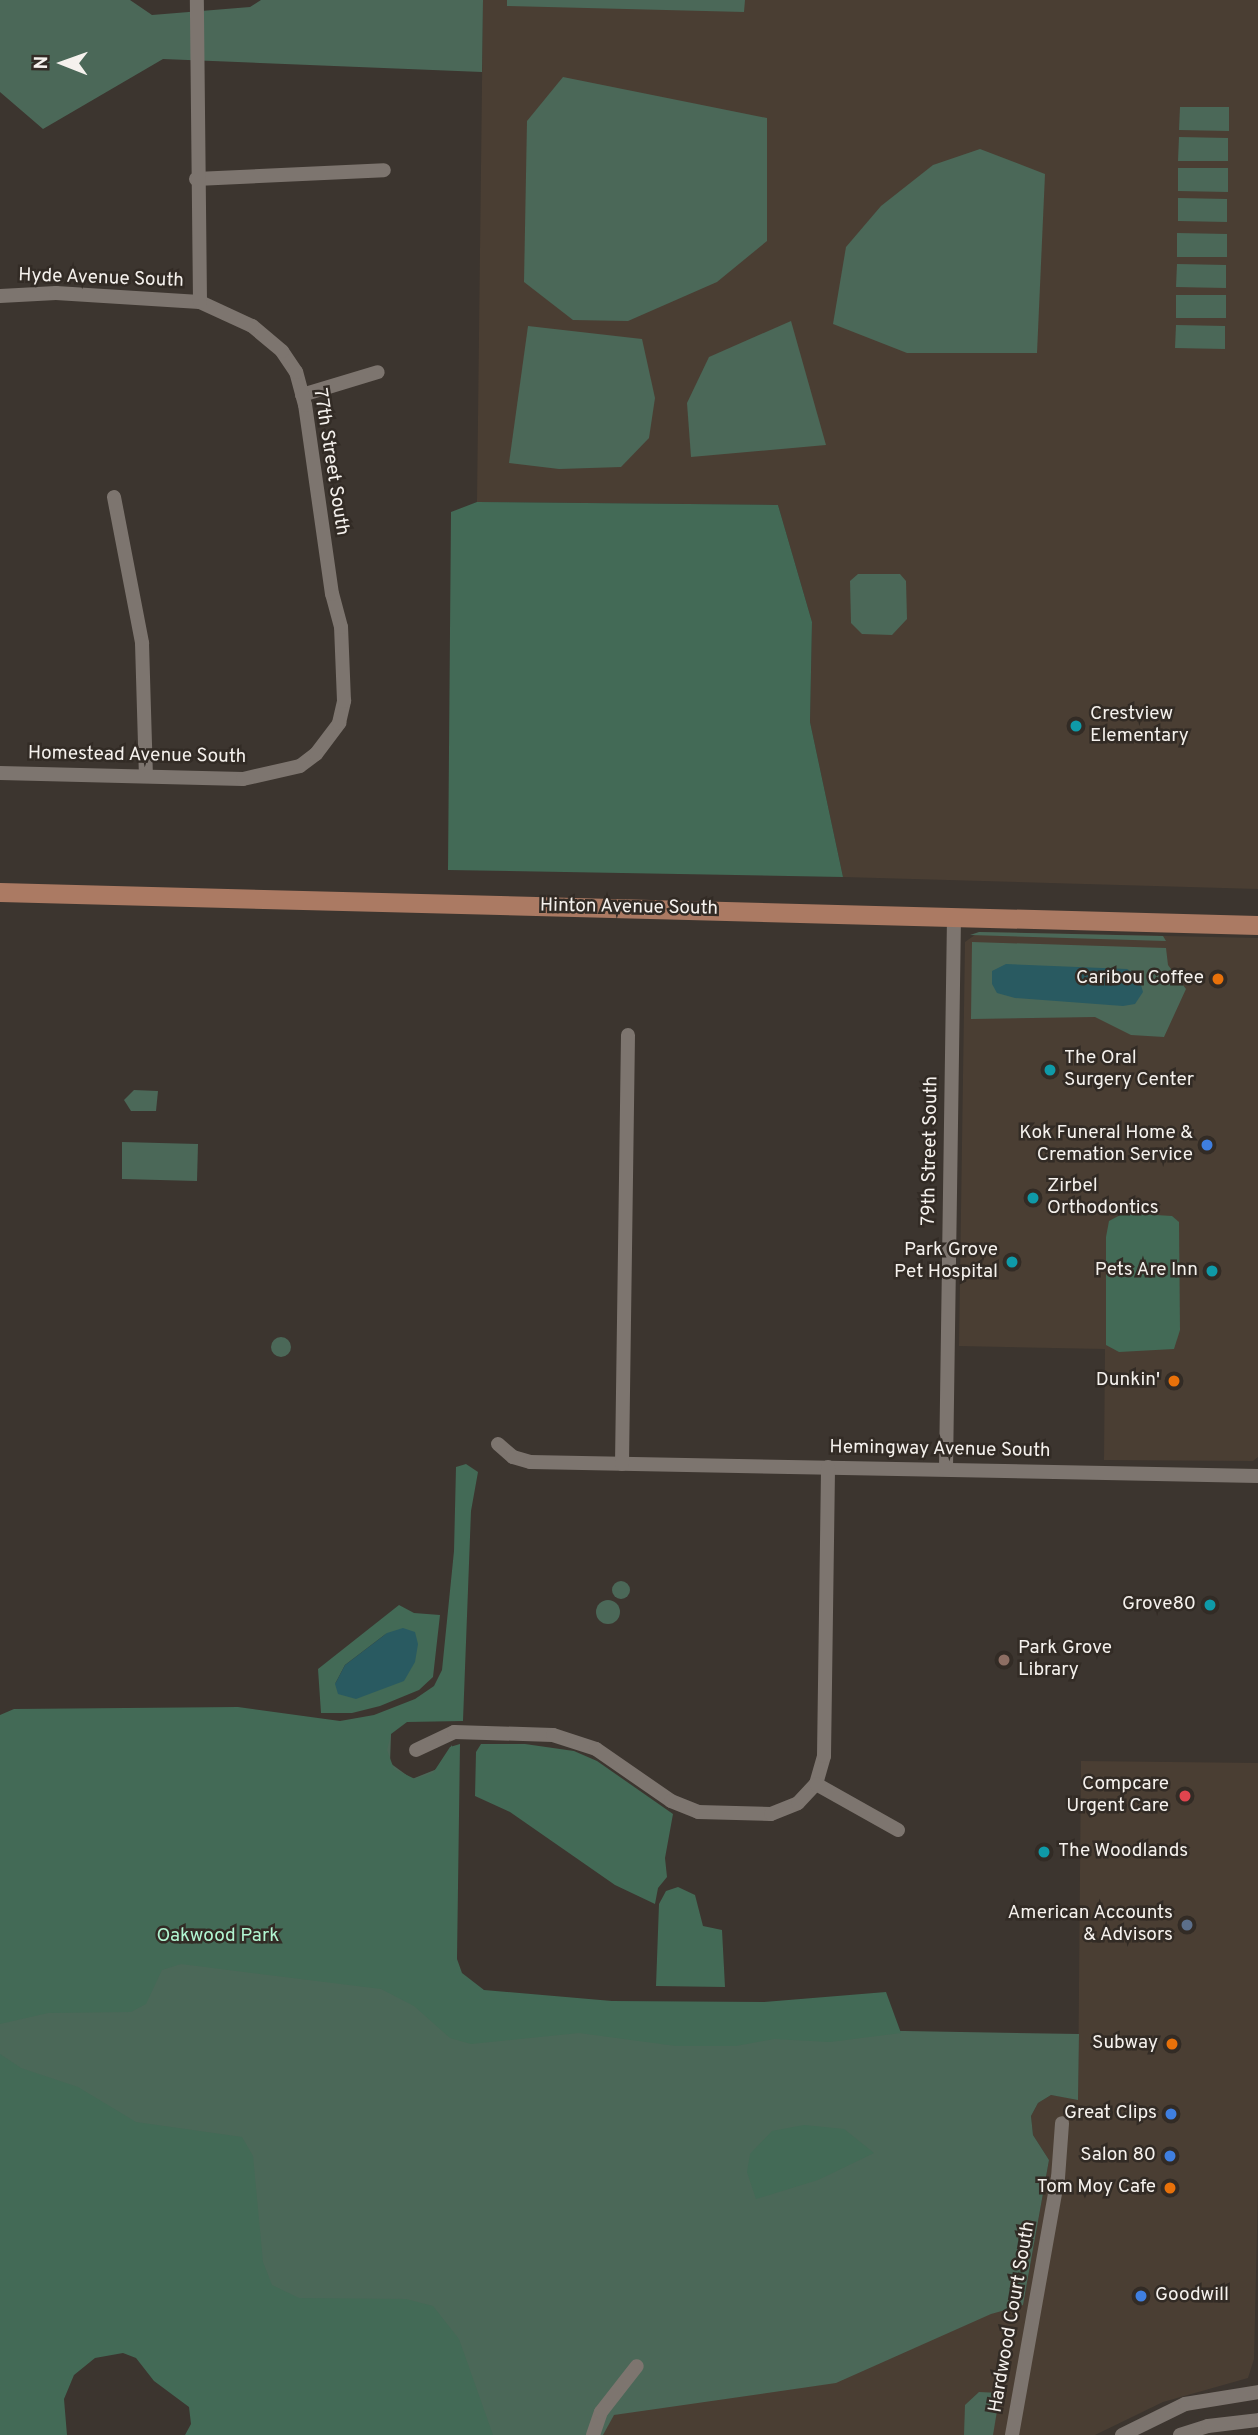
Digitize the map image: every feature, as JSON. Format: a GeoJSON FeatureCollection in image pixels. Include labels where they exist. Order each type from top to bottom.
{"type":"FeatureCollection","features":[{"type":"Feature","properties":{"kind":"main road","name":"Hinton Avenue South"},"geometry":{"type":"LineString","coordinates":[[0,892],[1258,925]]}},
{"type":"Feature","properties":{"kind":"street"},"geometry":{"type":"LineString","coordinates":[[197,0],[196,179],[200,302]]}},
{"type":"Feature","properties":{"kind":"street"},"geometry":{"type":"LineString","coordinates":[[196,179],[384,170]]}},
{"type":"Feature","properties":{"kind":"street","name":"Hyde Avenue South"},"geometry":{"type":"LineString","coordinates":[[1,291],[200,302]]}},
{"type":"Feature","properties":{"kind":"street","name":"77th Street South"},"geometry":{"type":"LineString","coordinates":[[200,302],[252,326],[282,351],[302,395],[332,594],[341,627],[344,685]]}},
{"type":"Feature","properties":{"kind":"street"},"geometry":{"type":"LineString","coordinates":[[302,395],[378,372]]}},
{"type":"Feature","properties":{"kind":"street"},"geometry":{"type":"LineString","coordinates":[[114,497],[142,643],[146,776]]}},
{"type":"Feature","properties":{"kind":"street","name":"Homestead Avenue South"},"geometry":{"type":"LineString","coordinates":[[0,773],[243,779],[300,766],[316,754],[339,723],[344,685]]}},
{"type":"Feature","properties":{"kind":"street","name":"79th Street South"},"geometry":{"type":"LineString","coordinates":[[946,1469],[954,917]]}},
{"type":"Feature","properties":{"kind":"street"},"geometry":{"type":"LineString","coordinates":[[622,1464],[628,1035]]}},
{"type":"Feature","properties":{"kind":"street","name":"Hemingway Avenue South"},"geometry":{"type":"LineString","coordinates":[[498,1444],[527,1462],[1258,1476]]}},
{"type":"Feature","properties":{"kind":"street"},"geometry":{"type":"LineString","coordinates":[[416,1750],[454,1732],[559,1736],[603,1753],[677,1805],[714,1815],[781,1812],[798,1803],[816,1784],[824,1756],[828,1467]]}},
{"type":"Feature","properties":{"kind":"street"},"geometry":{"type":"LineString","coordinates":[[816,1784],[898,1830]]}},
{"type":"Feature","properties":{"kind":"street","name":"Hardwood Court South"},"geometry":{"type":"LineString","coordinates":[[1012,2435],[1058,2178],[1062,2123]]}},
{"type":"Feature","properties":{"kind":"street"},"geometry":{"type":"LineString","coordinates":[[593,2435],[601,2412],[637,2366]]}},
{"type":"Feature","properties":{"kind":"street"},"geometry":{"type":"LineString","coordinates":[[1122,2435],[1185,2404],[1258,2392]]}},
{"type":"Feature","properties":{"kind":"street"},"geometry":{"type":"LineString","coordinates":[[1180,2435],[1208,2426],[1258,2420]]}},
{"type":"Feature","properties":{"kind":"shaded area"},"geometry":{"type":"Polygon","coordinates":[[[483,0],[1258,0],[1258,889],[843,877],[810,722],[812,622],[778,505],[477,502],[483,0]]]}},
{"type":"Feature","properties":{"kind":"shaded area"},"geometry":{"type":"Polygon","coordinates":[[[979,932],[1258,938],[1258,1457],[1253,1461],[1104,1460],[1105,1349],[959,1346],[965,942],[979,932]]]}},
{"type":"Feature","properties":{"kind":"shaded area"},"geometry":{"type":"Polygon","coordinates":[[[1081,1761],[1258,1763],[1258,2190],[1254,2359],[1248,2378],[1163,2402],[1095,2435],[603,2435],[611,2415],[841,2380],[1025,2294],[1049,2160],[1033,2135],[1031,2116],[1038,2103],[1051,2095],[1078,2099],[1081,1761]]]}},
{"type":"Feature","properties":{"kind":"green space"},"geometry":{"type":"Polygon","coordinates":[[[0,0],[130,0],[152,15],[250,7],[261,0],[483,0],[482,72],[163,59],[43,129],[0,92],[0,0]]]}},
{"type":"Feature","properties":{"kind":"green space"},"geometry":{"type":"Polygon","coordinates":[[[507,0],[745,0],[744,12],[507,6],[507,0]]]}},
{"type":"Feature","properties":{"kind":"green space"},"geometry":{"type":"Polygon","coordinates":[[[563,77],[767,118],[767,241],[717,282],[628,321],[573,320],[524,282],[527,121],[563,77]]]}},
{"type":"Feature","properties":{"kind":"green space"},"geometry":{"type":"Polygon","coordinates":[[[1180,107],[1229,107],[1229,131],[1179,130],[1180,107]]]}},
{"type":"Feature","properties":{"kind":"green space"},"geometry":{"type":"Polygon","coordinates":[[[1179,137],[1228,138],[1228,161],[1178,161],[1179,137]]]}},
{"type":"Feature","properties":{"kind":"green space"},"geometry":{"type":"Polygon","coordinates":[[[980,149],[1045,174],[1037,353],[907,353],[833,324],[846,247],[881,206],[933,165],[980,149]]]}},
{"type":"Feature","properties":{"kind":"green space"},"geometry":{"type":"Polygon","coordinates":[[[1178,168],[1228,168],[1228,192],[1178,191],[1178,168]]]}},
{"type":"Feature","properties":{"kind":"green space"},"geometry":{"type":"Polygon","coordinates":[[[1178,198],[1227,199],[1227,222],[1178,221],[1178,198]]]}},
{"type":"Feature","properties":{"kind":"green space"},"geometry":{"type":"Polygon","coordinates":[[[1177,233],[1227,234],[1227,257],[1177,257],[1177,233]]]}},
{"type":"Feature","properties":{"kind":"green space"},"geometry":{"type":"Polygon","coordinates":[[[1177,264],[1226,265],[1226,288],[1176,287],[1177,264]]]}},
{"type":"Feature","properties":{"kind":"green space"},"geometry":{"type":"Polygon","coordinates":[[[1176,295],[1226,295],[1226,318],[1176,318],[1176,295]]]}},
{"type":"Feature","properties":{"kind":"green space"},"geometry":{"type":"Polygon","coordinates":[[[791,321],[826,445],[691,457],[687,403],[709,357],[791,321]]]}},
{"type":"Feature","properties":{"kind":"green space"},"geometry":{"type":"Polygon","coordinates":[[[1176,325],[1225,326],[1225,349],[1175,348],[1176,325]]]}},
{"type":"Feature","properties":{"kind":"green space"},"geometry":{"type":"Polygon","coordinates":[[[528,326],[642,339],[655,398],[649,438],[621,467],[559,469],[509,463],[528,326]]]}},
{"type":"Feature","properties":{"kind":"green space"},"geometry":{"type":"Polygon","coordinates":[[[477,502],[778,505],[812,622],[810,722],[843,877],[448,870],[451,512],[477,502]]]}},
{"type":"Feature","properties":{"kind":"green space"},"geometry":{"type":"Polygon","coordinates":[[[858,574],[900,574],[906,581],[907,619],[892,635],[862,634],[851,623],[850,581],[858,574]]]}},
{"type":"Feature","properties":{"kind":"green space"},"geometry":{"type":"Polygon","coordinates":[[[979,932],[1163,936],[1166,941],[970,935],[979,932]]]}},
{"type":"Feature","properties":{"kind":"green space"},"geometry":{"type":"Polygon","coordinates":[[[972,942],[1166,948],[1168,965],[1186,989],[1164,1037],[1131,1035],[1095,1017],[971,1019],[972,942]]]}},
{"type":"Feature","properties":{"kind":"green space"},"geometry":{"type":"Polygon","coordinates":[[[134,1090],[158,1091],[156,1111],[131,1111],[124,1100],[134,1090]]]}},
{"type":"Feature","properties":{"kind":"green space"},"geometry":{"type":"Polygon","coordinates":[[[122,1142],[198,1144],[197,1181],[122,1179],[122,1142]]]}},
{"type":"Feature","properties":{"kind":"green space"},"geometry":{"type":"Polygon","coordinates":[[[1124,1213],[1172,1216],[1179,1222],[1180,1330],[1174,1349],[1119,1352],[1106,1345],[1106,1237],[1109,1221],[1124,1213]]]}},
{"type":"Feature","properties":{"kind":"green space"},"geometry":{"type":"Polygon","coordinates":[[[281,1337],[288,1340],[291,1347],[288,1354],[281,1357],[274,1354],[271,1347],[274,1340],[281,1337]]]}},
{"type":"Feature","properties":{"kind":"green space"},"geometry":{"type":"Polygon","coordinates":[[[466,1464],[478,1472],[471,1511],[463,1721],[407,1722],[391,1734],[387,1750],[394,1769],[415,1779],[433,1773],[450,1747],[460,1744],[457,1959],[462,1973],[484,1990],[612,2001],[764,2002],[886,1992],[901,2033],[830,2042],[774,2039],[736,2046],[676,2046],[579,2033],[471,2044],[450,2038],[414,2006],[381,1989],[181,1964],[162,1970],[146,2004],[131,2012],[48,2013],[0,2024],[0,1715],[14,1709],[238,1707],[340,1721],[374,1715],[415,1699],[434,1686],[442,1670],[454,1551],[456,1467],[466,1464]]]}},
{"type":"Feature","properties":{"kind":"green space"},"geometry":{"type":"Polygon","coordinates":[[[617,1581],[625,1581],[630,1590],[628,1597],[617,1599],[612,1594],[612,1586],[617,1581]]]}},
{"type":"Feature","properties":{"kind":"green space"},"geometry":{"type":"Polygon","coordinates":[[[608,1600],[617,1603],[620,1612],[617,1621],[608,1624],[599,1621],[596,1612],[599,1603],[608,1600]]]}},
{"type":"Feature","properties":{"kind":"green space"},"geometry":{"type":"Polygon","coordinates":[[[399,1605],[414,1613],[440,1615],[433,1677],[419,1690],[380,1706],[352,1713],[321,1713],[318,1669],[399,1605]],[[387,1633],[345,1665],[335,1684],[387,1633]]]}},
{"type":"Feature","properties":{"kind":"green space","name":"Oakwood Park"},"geometry":{"type":"Polygon","coordinates":[[[0,1727],[391,1734],[390,1763],[412,1779],[437,1769],[452,1745],[453,2023],[1079,2034],[1078,2100],[1051,2095],[1038,2103],[1031,2116],[1033,2135],[1049,2160],[1023,2305],[991,2314],[836,2383],[614,2415],[603,2435],[393,2435],[240,2336],[0,2140],[0,1727]]]}},
{"type":"Feature","properties":{"kind":"green space"},"geometry":{"type":"Polygon","coordinates":[[[481,1744],[525,1744],[574,1751],[597,1761],[673,1814],[665,1858],[667,1877],[658,1888],[655,1904],[615,1885],[510,1812],[475,1796],[476,1752],[481,1744]]]}},
{"type":"Feature","properties":{"kind":"green space"},"geometry":{"type":"Polygon","coordinates":[[[678,1887],[695,1895],[703,1926],[722,1930],[725,1987],[656,1986],[659,1904],[666,1891],[678,1887]]]}},
{"type":"Feature","properties":{"kind":"green space"},"geometry":{"type":"Polygon","coordinates":[[[0,2054],[21,2068],[78,2087],[136,2122],[242,2137],[253,2156],[263,2262],[272,2285],[299,2298],[406,2299],[433,2306],[459,2339],[493,2435],[185,2435],[191,2424],[189,2407],[154,2381],[136,2358],[123,2353],[95,2358],[74,2375],[64,2399],[67,2435],[0,2435],[0,2054]]]}},
{"type":"Feature","properties":{"kind":"green space"},"geometry":{"type":"Polygon","coordinates":[[[804,2125],[844,2129],[874,2153],[818,2180],[756,2199],[747,2172],[750,2154],[772,2131],[804,2125]]]}},
{"type":"Feature","properties":{"kind":"green space"},"geometry":{"type":"Polygon","coordinates":[[[979,2392],[1000,2393],[993,2435],[964,2435],[965,2405],[979,2392]]]}},
{"type":"Feature","properties":{"kind":"water"},"geometry":{"type":"Polygon","coordinates":[[[1006,964],[1127,969],[1138,975],[1143,992],[1135,1004],[1123,1006],[1015,998],[997,993],[992,984],[992,971],[1006,964]]]}},
{"type":"Feature","properties":{"kind":"water"},"geometry":{"type":"Polygon","coordinates":[[[403,1628],[415,1632],[418,1644],[415,1662],[404,1681],[356,1699],[338,1694],[335,1684],[345,1665],[387,1633],[403,1628]]]}},
{"type":"Feature","properties":{"kind":"place","name":"Crestview Elementary"},"geometry":{"type":"Point","coordinates":[1076,726]}},
{"type":"Feature","properties":{"kind":"place","name":"Caribou Coffee"},"geometry":{"type":"Point","coordinates":[1218,979]}},
{"type":"Feature","properties":{"kind":"place","name":"The Oral Surgery Center"},"geometry":{"type":"Point","coordinates":[1050,1070]}},
{"type":"Feature","properties":{"kind":"place","name":"Kok Funeral Home & Cremation Service"},"geometry":{"type":"Point","coordinates":[1207,1145]}},
{"type":"Feature","properties":{"kind":"place","name":"Zirbel Orthodontics"},"geometry":{"type":"Point","coordinates":[1033,1198]}},
{"type":"Feature","properties":{"kind":"place","name":"Park Grove Pet Hospital"},"geometry":{"type":"Point","coordinates":[1012,1262]}},
{"type":"Feature","properties":{"kind":"place","name":"Pets Are Inn"},"geometry":{"type":"Point","coordinates":[1212,1271]}},
{"type":"Feature","properties":{"kind":"place","name":"Dunkin'"},"geometry":{"type":"Point","coordinates":[1174,1381]}},
{"type":"Feature","properties":{"kind":"place","name":"Grove80"},"geometry":{"type":"Point","coordinates":[1210,1605]}},
{"type":"Feature","properties":{"kind":"place","name":"Park Grove Library"},"geometry":{"type":"Point","coordinates":[1004,1660]}},
{"type":"Feature","properties":{"kind":"place","name":"Compcare Urgent Care"},"geometry":{"type":"Point","coordinates":[1185,1796]}},
{"type":"Feature","properties":{"kind":"place","name":"The Woodlands"},"geometry":{"type":"Point","coordinates":[1044,1852]}},
{"type":"Feature","properties":{"kind":"place","name":"American Accounts & Advisors"},"geometry":{"type":"Point","coordinates":[1187,1925]}},
{"type":"Feature","properties":{"kind":"place","name":"Subway"},"geometry":{"type":"Point","coordinates":[1172,2044]}},
{"type":"Feature","properties":{"kind":"place","name":"Great Clips"},"geometry":{"type":"Point","coordinates":[1171,2114]}},
{"type":"Feature","properties":{"kind":"place","name":"Salon 80"},"geometry":{"type":"Point","coordinates":[1170,2156]}},
{"type":"Feature","properties":{"kind":"place","name":"Tom Moy Cafe"},"geometry":{"type":"Point","coordinates":[1170,2188]}},
{"type":"Feature","properties":{"kind":"place","name":"Goodwill"},"geometry":{"type":"Point","coordinates":[1141,2296]}}]}
